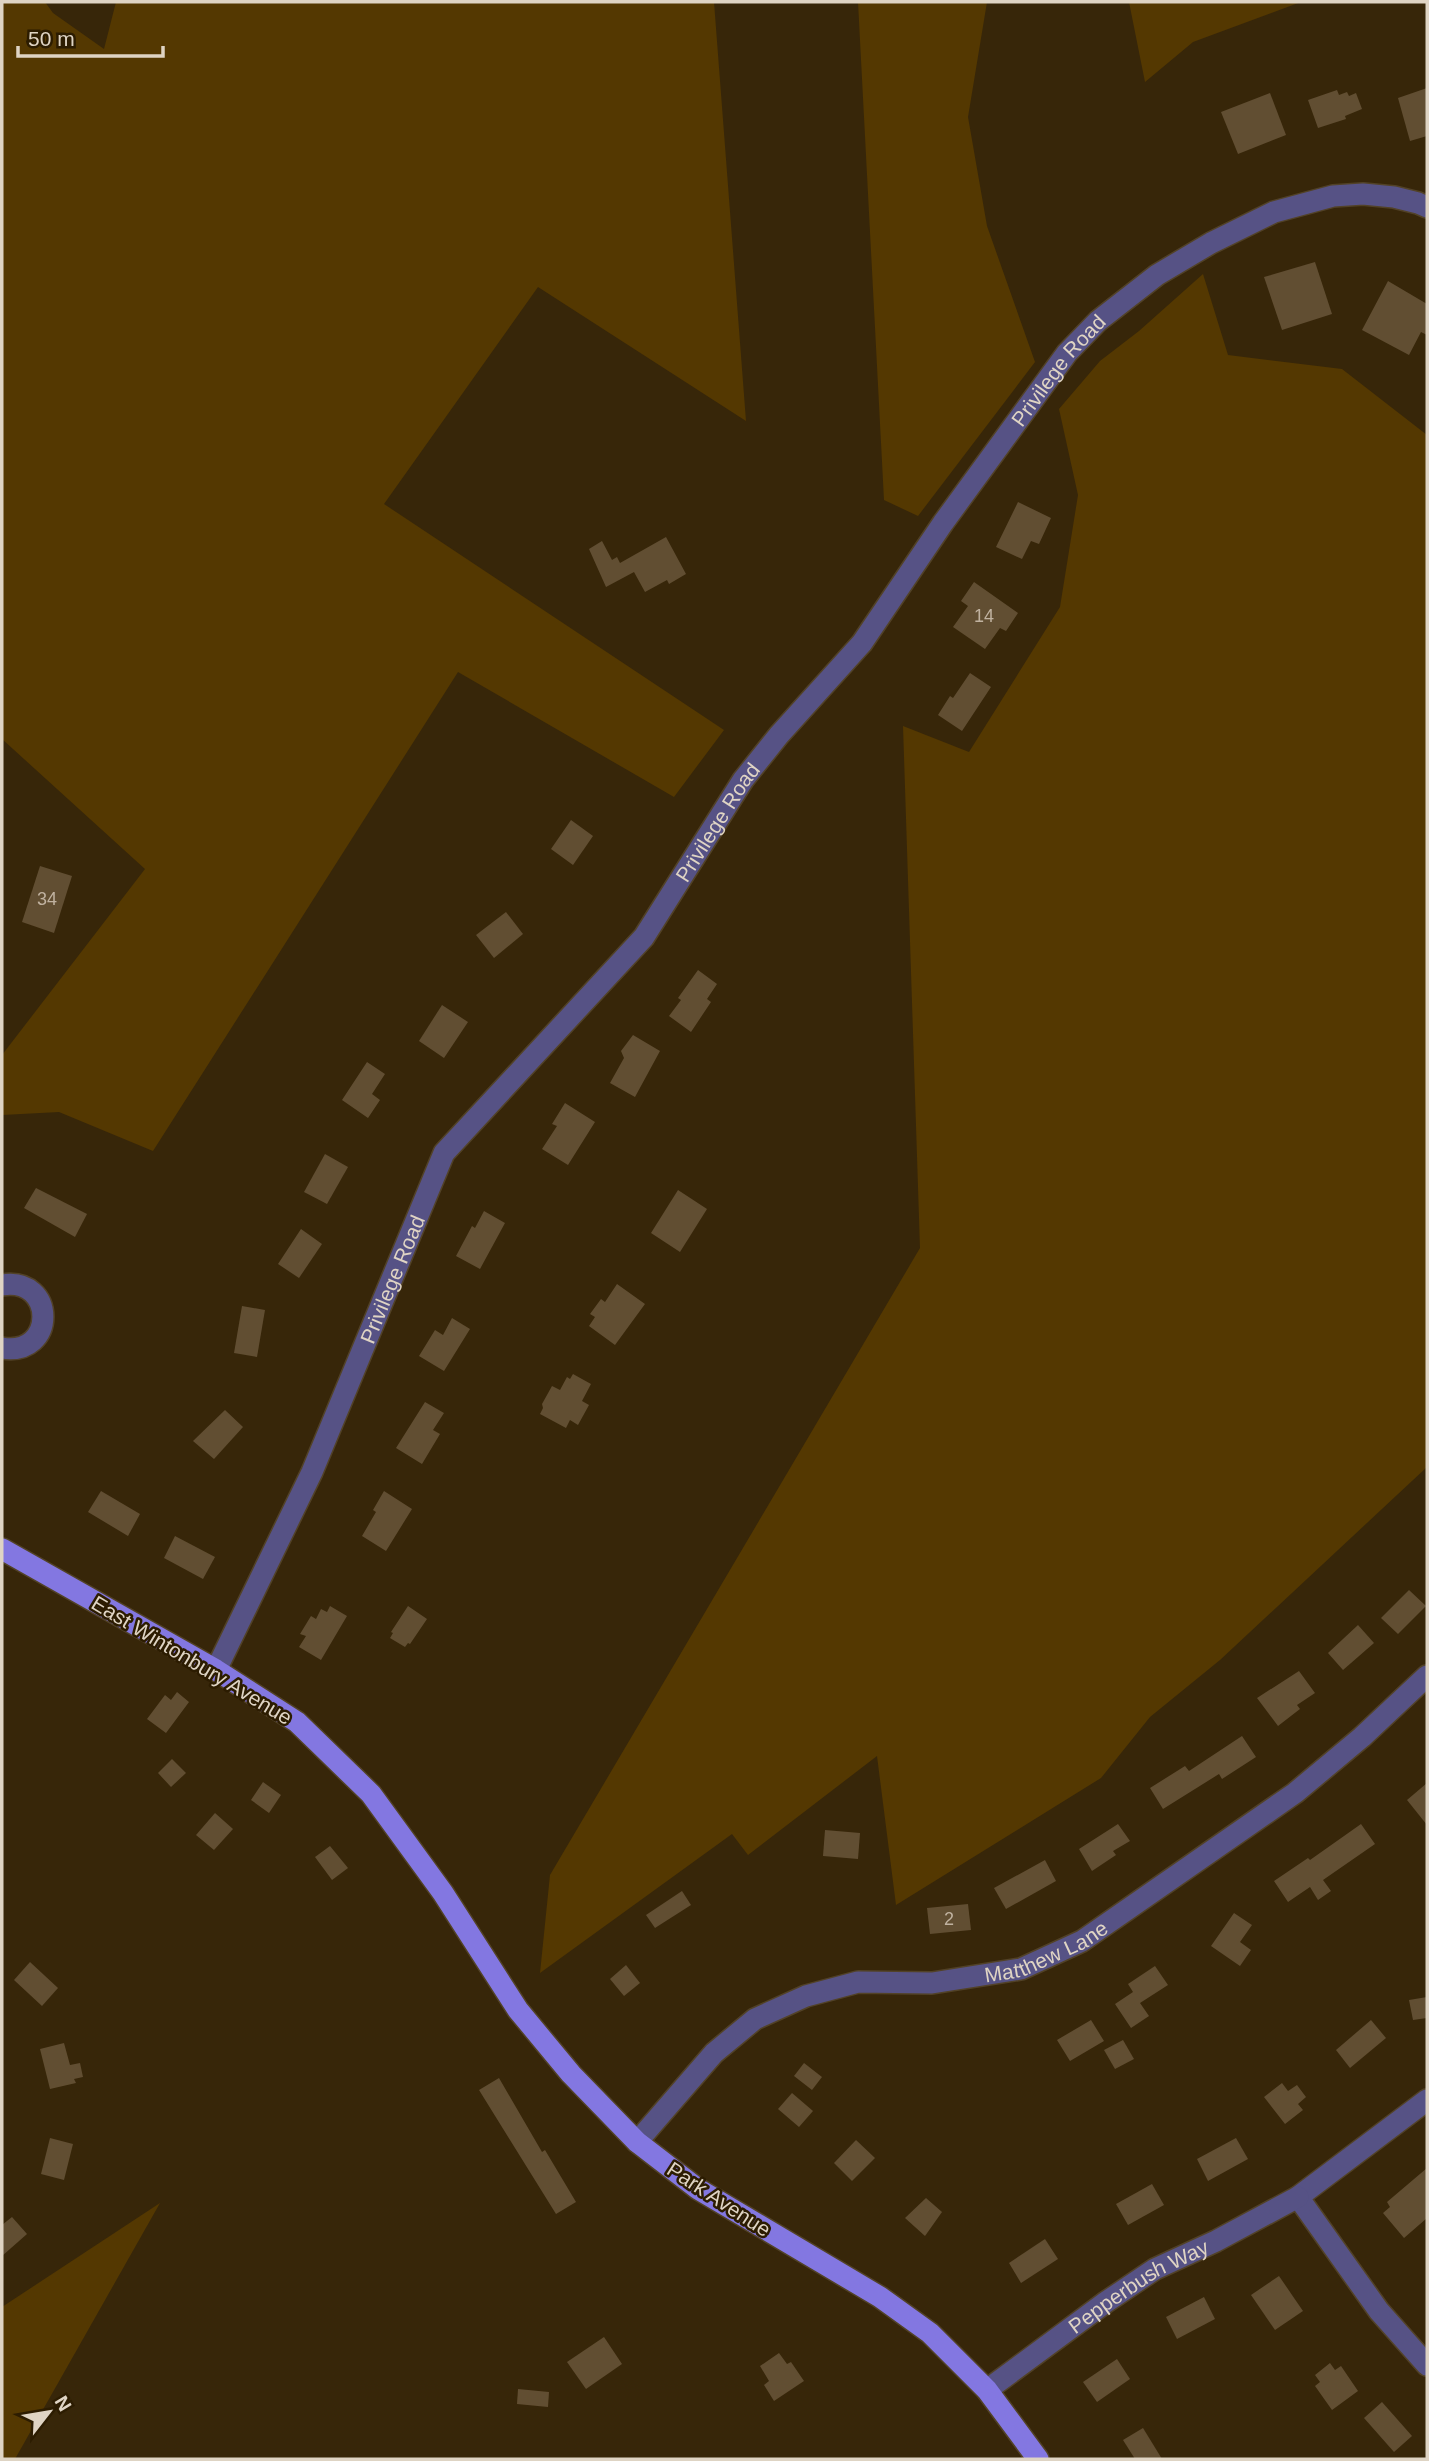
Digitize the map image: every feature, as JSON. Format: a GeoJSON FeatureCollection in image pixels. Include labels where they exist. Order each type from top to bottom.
{"type":"FeatureCollection","features":[{"type":"Feature","properties":{"kind":"main road","name":"East Wintonbury Avenue"},"geometry":{"type":"LineString","coordinates":[[2,1549],[216,1670],[297,1722],[370,1794],[443,1893]]}},
{"type":"Feature","properties":{"kind":"main road","name":"Park Avenue"},"geometry":{"type":"LineString","coordinates":[[443,1893],[518,2010],[571,2074],[638,2142],[698,2189],[880,2297],[930,2333],[987,2390],[1038,2459]]}},
{"type":"Feature","properties":{"kind":"street","name":"Privilege Road"},"geometry":{"type":"LineString","coordinates":[[216,1670],[312,1472],[444,1153],[644,937],[743,779],[862,643],[943,523],[1067,353],[1098,321],[1157,275],[1210,243],[1274,212],[1333,196],[1363,194],[1394,197],[1427,208]]}},
{"type":"Feature","properties":{"kind":"street"},"geometry":{"type":"LineString","coordinates":[[2,1285],[10,1283],[29,1290],[37,1297],[43,1316],[38,1336],[30,1343],[11,1350],[2,1348]]}},
{"type":"Feature","properties":{"kind":"street","name":"Matthew Lane"},"geometry":{"type":"LineString","coordinates":[[638,2142],[714,2053],[755,2019],[806,1996],[858,1982],[933,1983],[1021,1969],[1082,1941],[1295,1793],[1362,1737],[1427,1676]]}},
{"type":"Feature","properties":{"kind":"street","name":"Pepperbush Way"},"geometry":{"type":"LineString","coordinates":[[987,2390],[1155,2269],[1216,2241],[1298,2197],[1427,2100]]}},
{"type":"Feature","properties":{"kind":"street"},"geometry":{"type":"LineString","coordinates":[[1298,2197],[1379,2311],[1427,2365]]}},
{"type":"Feature","properties":{"kind":"shaded area"},"geometry":{"type":"Polygon","coordinates":[[[2,2],[45,2],[53,13],[104,49],[116,2],[714,2],[746,421],[538,287],[384,504],[724,730],[674,797],[458,672],[153,1151],[59,1112],[2,1115],[2,1055],[145,869],[2,739],[2,2]]]}},
{"type":"Feature","properties":{"kind":"shaded area"},"geometry":{"type":"Polygon","coordinates":[[[858,2],[987,2],[968,117],[987,226],[1035,362],[918,516],[884,500],[858,2]]]}},
{"type":"Feature","properties":{"kind":"shaded area"},"geometry":{"type":"Polygon","coordinates":[[[1129,2],[1301,2],[1193,42],[1145,82],[1129,2]]]}},
{"type":"Feature","properties":{"kind":"shaded area"},"geometry":{"type":"Polygon","coordinates":[[[1203,274],[1228,355],[1342,369],[1427,435],[1427,1467],[1220,1660],[1150,1717],[1101,1778],[896,1905],[877,1756],[748,1855],[732,1834],[540,1973],[550,1875],[920,1248],[903,726],[969,752],[1060,607],[1078,495],[1059,409],[1100,361],[1139,331],[1203,274]]]}},
{"type":"Feature","properties":{"kind":"shaded area"},"geometry":{"type":"Polygon","coordinates":[[[160,2203],[15,2459],[2,2459],[2,2307],[160,2203]]]}},
{"type":"Feature","properties":{"kind":"building"},"geometry":{"type":"Polygon","coordinates":[[[1427,88],[1427,136],[1410,141],[1398,98],[1427,88]]]}},
{"type":"Feature","properties":{"kind":"building"},"geometry":{"type":"Polygon","coordinates":[[[1337,90],[1339,95],[1347,92],[1349,96],[1356,93],[1362,109],[1345,116],[1346,119],[1318,128],[1308,100],[1337,90]]]}},
{"type":"Feature","properties":{"kind":"building"},"geometry":{"type":"Polygon","coordinates":[[[1270,93],[1286,135],[1238,154],[1221,112],[1270,93]]]}},
{"type":"Feature","properties":{"kind":"building"},"geometry":{"type":"Polygon","coordinates":[[[1315,262],[1332,314],[1282,330],[1264,277],[1315,262]]]}},
{"type":"Feature","properties":{"kind":"building"},"geometry":{"type":"Polygon","coordinates":[[[1388,281],[1427,304],[1427,335],[1421,332],[1409,355],[1362,330],[1388,281]]]}},
{"type":"Feature","properties":{"kind":"building"},"geometry":{"type":"Polygon","coordinates":[[[1018,502],[1051,518],[1039,544],[1031,541],[1022,559],[996,547],[1018,502]]]}},
{"type":"Feature","properties":{"kind":"building"},"geometry":{"type":"Polygon","coordinates":[[[666,537],[686,574],[669,584],[667,580],[645,592],[634,572],[606,587],[589,549],[602,541],[612,560],[617,557],[620,563],[666,537]]]}},
{"type":"Feature","properties":{"kind":"building"},"geometry":{"type":"Polygon","coordinates":[[[974,582],[1018,613],[1006,631],[1000,628],[985,649],[953,627],[968,606],[961,601],[974,582]]]}},
{"type":"Feature","properties":{"kind":"building"},"geometry":{"type":"Polygon","coordinates":[[[970,673],[991,687],[962,731],[938,715],[970,673]]]}},
{"type":"Feature","properties":{"kind":"building"},"geometry":{"type":"Polygon","coordinates":[[[571,820],[593,836],[573,865],[551,849],[571,820]]]}},
{"type":"Feature","properties":{"kind":"building"},"geometry":{"type":"Polygon","coordinates":[[[40,866],[72,876],[54,933],[22,922],[40,866]]]}},
{"type":"Feature","properties":{"kind":"building"},"geometry":{"type":"Polygon","coordinates":[[[506,912],[523,934],[494,958],[476,935],[506,912]]]}},
{"type":"Feature","properties":{"kind":"building"},"geometry":{"type":"Polygon","coordinates":[[[698,970],[717,984],[707,999],[711,1002],[691,1032],[669,1016],[698,970]]]}},
{"type":"Feature","properties":{"kind":"building"},"geometry":{"type":"Polygon","coordinates":[[[442,1005],[468,1022],[444,1058],[419,1041],[442,1005]]]}},
{"type":"Feature","properties":{"kind":"building"},"geometry":{"type":"Polygon","coordinates":[[[633,1035],[660,1051],[635,1097],[610,1083],[624,1058],[621,1051],[633,1035]]]}},
{"type":"Feature","properties":{"kind":"building"},"geometry":{"type":"Polygon","coordinates":[[[367,1062],[385,1074],[372,1094],[380,1100],[368,1118],[342,1100],[367,1062]]]}},
{"type":"Feature","properties":{"kind":"building"},"geometry":{"type":"Polygon","coordinates":[[[565,1103],[595,1122],[568,1165],[542,1149],[557,1126],[552,1124],[565,1103]]]}},
{"type":"Feature","properties":{"kind":"building"},"geometry":{"type":"Polygon","coordinates":[[[325,1154],[348,1167],[327,1204],[304,1192],[325,1154]]]}},
{"type":"Feature","properties":{"kind":"building"},"geometry":{"type":"Polygon","coordinates":[[[36,1188],[87,1214],[75,1237],[24,1208],[36,1188]]]}},
{"type":"Feature","properties":{"kind":"building"},"geometry":{"type":"Polygon","coordinates":[[[678,1190],[707,1209],[680,1252],[651,1233],[678,1190]]]}},
{"type":"Feature","properties":{"kind":"building"},"geometry":{"type":"Polygon","coordinates":[[[484,1211],[505,1223],[480,1269],[456,1256],[472,1226],[475,1228],[484,1211]]]}},
{"type":"Feature","properties":{"kind":"building"},"geometry":{"type":"Polygon","coordinates":[[[301,1229],[322,1244],[299,1278],[278,1264],[301,1229]]]}},
{"type":"Feature","properties":{"kind":"building"},"geometry":{"type":"Polygon","coordinates":[[[617,1284],[645,1304],[615,1345],[589,1326],[595,1317],[590,1314],[601,1299],[605,1302],[617,1284]]]}},
{"type":"Feature","properties":{"kind":"building"},"geometry":{"type":"Polygon","coordinates":[[[242,1306],[265,1310],[257,1357],[234,1353],[242,1306]]]}},
{"type":"Feature","properties":{"kind":"building"},"geometry":{"type":"Polygon","coordinates":[[[452,1318],[470,1329],[444,1371],[419,1356],[435,1330],[443,1335],[452,1318]]]}},
{"type":"Feature","properties":{"kind":"building"},"geometry":{"type":"Polygon","coordinates":[[[573,1374],[591,1384],[582,1401],[589,1405],[578,1425],[570,1420],[566,1428],[540,1414],[542,1404],[552,1386],[560,1390],[567,1377],[570,1379],[573,1374]]]}},
{"type":"Feature","properties":{"kind":"building"},"geometry":{"type":"Polygon","coordinates":[[[425,1402],[444,1413],[433,1430],[440,1434],[422,1464],[396,1448],[425,1402]]]}},
{"type":"Feature","properties":{"kind":"building"},"geometry":{"type":"Polygon","coordinates":[[[225,1410],[243,1427],[214,1459],[193,1441],[225,1410]]]}},
{"type":"Feature","properties":{"kind":"building"},"geometry":{"type":"Polygon","coordinates":[[[101,1491],[140,1514],[128,1536],[88,1512],[101,1491]]]}},
{"type":"Feature","properties":{"kind":"building"},"geometry":{"type":"Polygon","coordinates":[[[384,1491],[412,1509],[386,1551],[362,1536],[384,1491]]]}},
{"type":"Feature","properties":{"kind":"building"},"geometry":{"type":"Polygon","coordinates":[[[175,1536],[215,1557],[203,1579],[164,1558],[175,1536]]]}},
{"type":"Feature","properties":{"kind":"building"},"geometry":{"type":"Polygon","coordinates":[[[1409,1590],[1426,1606],[1398,1634],[1381,1618],[1409,1590]]]}},
{"type":"Feature","properties":{"kind":"building"},"geometry":{"type":"Polygon","coordinates":[[[330,1606],[347,1616],[321,1660],[299,1647],[306,1636],[300,1634],[311,1616],[316,1619],[321,1609],[327,1612],[330,1606]]]}},
{"type":"Feature","properties":{"kind":"building"},"geometry":{"type":"Polygon","coordinates":[[[408,1606],[427,1619],[405,1647],[390,1638],[408,1606]]]}},
{"type":"Feature","properties":{"kind":"building"},"geometry":{"type":"Polygon","coordinates":[[[1358,1625],[1374,1643],[1343,1670],[1328,1653],[1358,1625]]]}},
{"type":"Feature","properties":{"kind":"building"},"geometry":{"type":"Polygon","coordinates":[[[1299,1671],[1315,1693],[1297,1705],[1300,1709],[1278,1726],[1257,1698],[1299,1671]]]}},
{"type":"Feature","properties":{"kind":"building"},"geometry":{"type":"Polygon","coordinates":[[[177,1692],[189,1702],[166,1733],[147,1719],[165,1695],[171,1700],[177,1692]]]}},
{"type":"Feature","properties":{"kind":"building"},"geometry":{"type":"Polygon","coordinates":[[[1242,1736],[1256,1757],[1222,1779],[1219,1774],[1163,1809],[1150,1788],[1185,1766],[1189,1771],[1242,1736]]]}},
{"type":"Feature","properties":{"kind":"building"},"geometry":{"type":"Polygon","coordinates":[[[172,1759],[186,1773],[171,1787],[158,1773],[172,1759]]]}},
{"type":"Feature","properties":{"kind":"building"},"geometry":{"type":"Polygon","coordinates":[[[263,1782],[281,1795],[269,1813],[251,1800],[263,1782]]]}},
{"type":"Feature","properties":{"kind":"building"},"geometry":{"type":"Polygon","coordinates":[[[1427,1783],[1427,1825],[1407,1800],[1427,1783]]]}},
{"type":"Feature","properties":{"kind":"building"},"geometry":{"type":"Polygon","coordinates":[[[215,1813],[233,1829],[214,1850],[196,1835],[215,1813]]]}},
{"type":"Feature","properties":{"kind":"building"},"geometry":{"type":"Polygon","coordinates":[[[1118,1824],[1130,1841],[1113,1851],[1116,1855],[1092,1871],[1079,1849],[1118,1824]]]}},
{"type":"Feature","properties":{"kind":"building"},"geometry":{"type":"Polygon","coordinates":[[[1361,1824],[1375,1844],[1323,1880],[1331,1891],[1318,1900],[1310,1887],[1288,1902],[1274,1881],[1308,1858],[1310,1860],[1361,1824]]]}},
{"type":"Feature","properties":{"kind":"building"},"geometry":{"type":"Polygon","coordinates":[[[825,1830],[860,1833],[858,1859],[823,1856],[825,1830]]]}},
{"type":"Feature","properties":{"kind":"building"},"geometry":{"type":"Polygon","coordinates":[[[330,1846],[348,1868],[332,1880],[315,1857],[330,1846]]]}},
{"type":"Feature","properties":{"kind":"building"},"geometry":{"type":"Polygon","coordinates":[[[1045,1860],[1056,1881],[1006,1909],[994,1888],[1045,1860]]]}},
{"type":"Feature","properties":{"kind":"building"},"geometry":{"type":"Polygon","coordinates":[[[682,1891],[691,1905],[655,1928],[646,1915],[682,1891]]]}},
{"type":"Feature","properties":{"kind":"building"},"geometry":{"type":"Polygon","coordinates":[[[968,1904],[971,1930],[930,1934],[927,1908],[968,1904]]]}},
{"type":"Feature","properties":{"kind":"building"},"geometry":{"type":"Polygon","coordinates":[[[1234,1913],[1252,1925],[1240,1942],[1251,1950],[1240,1966],[1211,1946],[1234,1913]]]}},
{"type":"Feature","properties":{"kind":"building"},"geometry":{"type":"Polygon","coordinates":[[[30,1962],[58,1988],[42,2006],[14,1980],[30,1962]]]}},
{"type":"Feature","properties":{"kind":"building"},"geometry":{"type":"Polygon","coordinates":[[[626,1965],[640,1983],[624,1996],[610,1979],[626,1965]]]}},
{"type":"Feature","properties":{"kind":"building"},"geometry":{"type":"Polygon","coordinates":[[[1155,1966],[1168,1985],[1140,2003],[1149,2016],[1131,2028],[1115,2004],[1133,1992],[1128,1984],[1155,1966]]]}},
{"type":"Feature","properties":{"kind":"building"},"geometry":{"type":"Polygon","coordinates":[[[1427,1997],[1427,2018],[1413,2020],[1409,2000],[1427,1997]]]}},
{"type":"Feature","properties":{"kind":"building"},"geometry":{"type":"Polygon","coordinates":[[[1091,2020],[1104,2041],[1070,2061],[1057,2040],[1091,2020]]]}},
{"type":"Feature","properties":{"kind":"building"},"geometry":{"type":"Polygon","coordinates":[[[1371,2020],[1386,2038],[1350,2068],[1336,2050],[1371,2020]]]}},
{"type":"Feature","properties":{"kind":"building"},"geometry":{"type":"Polygon","coordinates":[[[1123,2040],[1134,2059],[1115,2069],[1104,2050],[1123,2040]]]}},
{"type":"Feature","properties":{"kind":"building"},"geometry":{"type":"Polygon","coordinates":[[[64,2043],[70,2065],[80,2063],[83,2077],[74,2079],[76,2083],[50,2089],[40,2049],[64,2043]]]}},
{"type":"Feature","properties":{"kind":"building"},"geometry":{"type":"Polygon","coordinates":[[[804,2063],[822,2077],[812,2090],[794,2076],[804,2063]]]}},
{"type":"Feature","properties":{"kind":"building"},"geometry":{"type":"Polygon","coordinates":[[[499,2078],[542,2152],[545,2150],[576,2202],[556,2214],[479,2090],[499,2078]]]}},
{"type":"Feature","properties":{"kind":"building"},"geometry":{"type":"Polygon","coordinates":[[[1282,2083],[1288,2091],[1297,2085],[1306,2097],[1298,2104],[1303,2110],[1285,2124],[1264,2097],[1282,2083]]]}},
{"type":"Feature","properties":{"kind":"building"},"geometry":{"type":"Polygon","coordinates":[[[792,2093],[813,2111],[799,2127],[778,2109],[792,2093]]]}},
{"type":"Feature","properties":{"kind":"building"},"geometry":{"type":"Polygon","coordinates":[[[50,2138],[73,2144],[64,2180],[41,2174],[50,2138]]]}},
{"type":"Feature","properties":{"kind":"building"},"geometry":{"type":"Polygon","coordinates":[[[1236,2138],[1248,2159],[1208,2181],[1197,2159],[1236,2138]]]}},
{"type":"Feature","properties":{"kind":"building"},"geometry":{"type":"Polygon","coordinates":[[[856,2140],[875,2158],[852,2181],[834,2163],[856,2140]]]}},
{"type":"Feature","properties":{"kind":"building"},"geometry":{"type":"Polygon","coordinates":[[[1427,2168],[1427,2218],[1404,2238],[1383,2213],[1390,2207],[1387,2202],[1427,2168]]]}},
{"type":"Feature","properties":{"kind":"building"},"geometry":{"type":"Polygon","coordinates":[[[1152,2184],[1164,2205],[1128,2225],[1116,2204],[1152,2184]]]}},
{"type":"Feature","properties":{"kind":"building"},"geometry":{"type":"Polygon","coordinates":[[[926,2198],[942,2212],[925,2236],[905,2218],[926,2198]]]}},
{"type":"Feature","properties":{"kind":"building"},"geometry":{"type":"Polygon","coordinates":[[[12,2217],[27,2234],[2,2256],[2,2225],[12,2217]]]}},
{"type":"Feature","properties":{"kind":"building"},"geometry":{"type":"Polygon","coordinates":[[[1045,2239],[1058,2259],[1021,2283],[1009,2263],[1045,2239]]]}},
{"type":"Feature","properties":{"kind":"building"},"geometry":{"type":"Polygon","coordinates":[[[1279,2276],[1303,2311],[1275,2330],[1251,2295],[1279,2276]]]}},
{"type":"Feature","properties":{"kind":"building"},"geometry":{"type":"Polygon","coordinates":[[[1204,2297],[1215,2319],[1177,2339],[1166,2317],[1204,2297]]]}},
{"type":"Feature","properties":{"kind":"building"},"geometry":{"type":"Polygon","coordinates":[[[604,2337],[622,2364],[586,2389],[567,2362],[604,2337]]]}},
{"type":"Feature","properties":{"kind":"building"},"geometry":{"type":"Polygon","coordinates":[[[779,2353],[787,2364],[791,2362],[804,2381],[774,2401],[764,2385],[769,2381],[760,2366],[779,2353]]]}},
{"type":"Feature","properties":{"kind":"building"},"geometry":{"type":"Polygon","coordinates":[[[1117,2359],[1130,2379],[1097,2402],[1083,2382],[1117,2359]]]}},
{"type":"Feature","properties":{"kind":"building"},"geometry":{"type":"Polygon","coordinates":[[[1330,2363],[1335,2370],[1341,2366],[1358,2391],[1332,2410],[1315,2386],[1320,2382],[1315,2375],[1330,2363]]]}},
{"type":"Feature","properties":{"kind":"building"},"geometry":{"type":"Polygon","coordinates":[[[518,2389],[549,2392],[548,2407],[517,2404],[518,2389]]]}},
{"type":"Feature","properties":{"kind":"building"},"geometry":{"type":"Polygon","coordinates":[[[1382,2402],[1412,2436],[1394,2452],[1364,2418],[1382,2402]]]}},
{"type":"Feature","properties":{"kind":"building"},"geometry":{"type":"Polygon","coordinates":[[[1143,2428],[1162,2459],[1135,2459],[1123,2440],[1143,2428]]]}}]}
